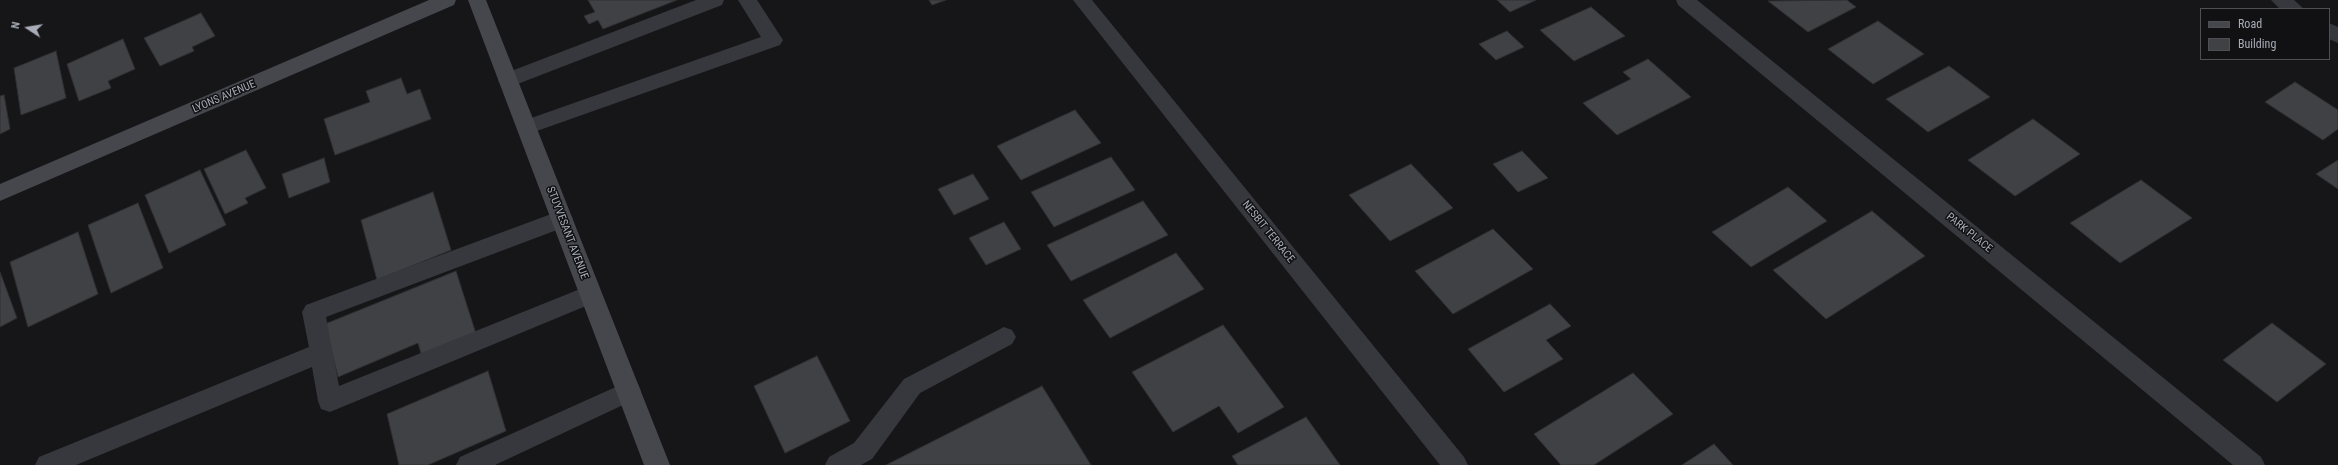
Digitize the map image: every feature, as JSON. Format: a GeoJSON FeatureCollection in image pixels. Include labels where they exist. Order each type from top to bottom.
{"type":"FeatureCollection","features":[{"type":"Feature","properties":{"kind":"main road","name":"LYONS AVENUE"},"geometry":{"type":"LineString","coordinates":[[0,193],[446,0]]}},
{"type":"Feature","properties":{"kind":"main road","name":"STUYVESANT AVENUE"},"geometry":{"type":"LineString","coordinates":[[477,0],[657,465]]}},
{"type":"Feature","properties":{"kind":"street"},"geometry":{"type":"LineString","coordinates":[[508,80],[715,0]]}},
{"type":"Feature","properties":{"kind":"street"},"geometry":{"type":"LineString","coordinates":[[527,127],[772,40],[747,0]]}},
{"type":"Feature","properties":{"kind":"street","name":"NESBIT TERRACE"},"geometry":{"type":"LineString","coordinates":[[1082,0],[1455,465]]}},
{"type":"Feature","properties":{"kind":"street","name":"PARK PLACE"},"geometry":{"type":"LineString","coordinates":[[1685,0],[2252,465]]}},
{"type":"Feature","properties":{"kind":"street"},"geometry":{"type":"LineString","coordinates":[[2280,0],[2292,8]]}},
{"type":"Feature","properties":{"kind":"street"},"geometry":{"type":"LineString","coordinates":[[562,219],[314,312],[330,402],[590,294]]}},
{"type":"Feature","properties":{"kind":"street"},"geometry":{"type":"LineString","coordinates":[[838,465],[863,452],[912,386],[1004,337]]}},
{"type":"Feature","properties":{"kind":"street"},"geometry":{"type":"LineString","coordinates":[[48,465],[322,352]]}},
{"type":"Feature","properties":{"kind":"street"},"geometry":{"type":"LineString","coordinates":[[469,465],[629,391]]}},
{"type":"Feature","properties":{"kind":"building"},"geometry":{"type":"Polygon","coordinates":[[[588,0],[677,0],[603,29],[598,20],[589,24],[584,16],[595,12],[588,0]]]}},
{"type":"Feature","properties":{"kind":"building"},"geometry":{"type":"Polygon","coordinates":[[[929,0],[946,0],[932,5],[929,0]]]}},
{"type":"Feature","properties":{"kind":"building"},"geometry":{"type":"Polygon","coordinates":[[[1497,0],[1536,0],[1510,12],[1497,0]]]}},
{"type":"Feature","properties":{"kind":"building"},"geometry":{"type":"Polygon","coordinates":[[[1847,0],[1856,7],[1808,32],[1768,1],[1847,0]]]}},
{"type":"Feature","properties":{"kind":"building"},"geometry":{"type":"Polygon","coordinates":[[[1591,7],[1625,36],[1574,61],[1540,30],[1591,7]]]}},
{"type":"Feature","properties":{"kind":"building"},"geometry":{"type":"Polygon","coordinates":[[[201,13],[215,36],[192,47],[194,51],[160,66],[144,38],[201,13]]]}},
{"type":"Feature","properties":{"kind":"building"},"geometry":{"type":"Polygon","coordinates":[[[1878,21],[1924,54],[1873,84],[1828,49],[1878,21]]]}},
{"type":"Feature","properties":{"kind":"building"},"geometry":{"type":"Polygon","coordinates":[[[1507,31],[1524,47],[1496,60],[1479,44],[1507,31]]]}},
{"type":"Feature","properties":{"kind":"building"},"geometry":{"type":"Polygon","coordinates":[[[123,39],[135,69],[108,81],[111,88],[79,101],[67,64],[123,39]]]}},
{"type":"Feature","properties":{"kind":"building"},"geometry":{"type":"Polygon","coordinates":[[[56,51],[66,98],[21,115],[14,68],[56,51]]]}},
{"type":"Feature","properties":{"kind":"building"},"geometry":{"type":"Polygon","coordinates":[[[1648,59],[1691,97],[1617,135],[1583,103],[1631,79],[1623,72],[1648,59]]]}},
{"type":"Feature","properties":{"kind":"building"},"geometry":{"type":"Polygon","coordinates":[[[1949,66],[1990,97],[1928,132],[1886,99],[1949,66]]]}},
{"type":"Feature","properties":{"kind":"building"},"geometry":{"type":"Polygon","coordinates":[[[401,78],[407,94],[420,89],[431,119],[335,155],[324,119],[370,102],[366,91],[401,78]]]}},
{"type":"Feature","properties":{"kind":"building"},"geometry":{"type":"Polygon","coordinates":[[[2295,82],[2338,110],[2338,129],[2323,140],[2265,102],[2295,82]]]}},
{"type":"Feature","properties":{"kind":"building"},"geometry":{"type":"Polygon","coordinates":[[[4,95],[10,129],[0,134],[0,96],[4,95]]]}},
{"type":"Feature","properties":{"kind":"building"},"geometry":{"type":"Polygon","coordinates":[[[1075,110],[1101,143],[1021,180],[997,146],[1075,110]]]}},
{"type":"Feature","properties":{"kind":"building"},"geometry":{"type":"Polygon","coordinates":[[[2033,119],[2080,154],[2015,196],[1968,160],[2033,119]]]}},
{"type":"Feature","properties":{"kind":"building"},"geometry":{"type":"Polygon","coordinates":[[[246,150],[266,188],[245,198],[248,203],[225,214],[204,169],[246,150]]]}},
{"type":"Feature","properties":{"kind":"building"},"geometry":{"type":"Polygon","coordinates":[[[1522,151],[1548,178],[1518,192],[1493,164],[1522,151]]]}},
{"type":"Feature","properties":{"kind":"building"},"geometry":{"type":"Polygon","coordinates":[[[1111,157],[1135,190],[1054,227],[1031,192],[1111,157]]]}},
{"type":"Feature","properties":{"kind":"building"},"geometry":{"type":"Polygon","coordinates":[[[324,158],[330,182],[289,198],[282,174],[324,158]]]}},
{"type":"Feature","properties":{"kind":"building"},"geometry":{"type":"Polygon","coordinates":[[[2338,160],[2338,189],[2316,174],[2338,160]]]}},
{"type":"Feature","properties":{"kind":"building"},"geometry":{"type":"Polygon","coordinates":[[[1411,164],[1453,208],[1390,241],[1349,195],[1411,164]]]}},
{"type":"Feature","properties":{"kind":"building"},"geometry":{"type":"Polygon","coordinates":[[[200,170],[226,225],[169,253],[145,195],[200,170]]]}},
{"type":"Feature","properties":{"kind":"building"},"geometry":{"type":"Polygon","coordinates":[[[973,174],[989,199],[954,215],[938,189],[973,174]]]}},
{"type":"Feature","properties":{"kind":"building"},"geometry":{"type":"Polygon","coordinates":[[[2141,180],[2192,218],[2120,263],[2070,223],[2141,180]]]}},
{"type":"Feature","properties":{"kind":"building"},"geometry":{"type":"Polygon","coordinates":[[[1788,187],[1827,221],[1751,267],[1712,232],[1788,187]]]}},
{"type":"Feature","properties":{"kind":"building"},"geometry":{"type":"Polygon","coordinates":[[[433,192],[451,250],[377,280],[361,220],[433,192]]]}},
{"type":"Feature","properties":{"kind":"building"},"geometry":{"type":"Polygon","coordinates":[[[1143,201],[1168,235],[1071,281],[1047,245],[1143,201]]]}},
{"type":"Feature","properties":{"kind":"building"},"geometry":{"type":"Polygon","coordinates":[[[138,203],[163,268],[111,293],[88,225],[138,203]]]}},
{"type":"Feature","properties":{"kind":"building"},"geometry":{"type":"Polygon","coordinates":[[[1872,211],[1925,256],[1826,319],[1773,270],[1872,211]]]}},
{"type":"Feature","properties":{"kind":"building"},"geometry":{"type":"Polygon","coordinates":[[[1004,222],[1021,249],[986,265],[969,238],[1004,222]]]}},
{"type":"Feature","properties":{"kind":"building"},"geometry":{"type":"Polygon","coordinates":[[[1493,229],[1533,269],[1453,314],[1415,271],[1493,229]]]}},
{"type":"Feature","properties":{"kind":"building"},"geometry":{"type":"Polygon","coordinates":[[[78,232],[98,294],[28,327],[10,262],[78,232]]]}},
{"type":"Feature","properties":{"kind":"building"},"geometry":{"type":"Polygon","coordinates":[[[1176,253],[1204,289],[1110,338],[1083,300],[1176,253]]]}},
{"type":"Feature","properties":{"kind":"building"},"geometry":{"type":"Polygon","coordinates":[[[456,271],[477,337],[423,360],[418,343],[338,377],[325,324],[456,271]]]}},
{"type":"Feature","properties":{"kind":"building"},"geometry":{"type":"Polygon","coordinates":[[[0,272],[17,318],[0,327],[0,272]]]}},
{"type":"Feature","properties":{"kind":"building"},"geometry":{"type":"Polygon","coordinates":[[[1550,304],[1571,326],[1546,340],[1563,359],[1504,392],[1468,349],[1550,304]]]}},
{"type":"Feature","properties":{"kind":"building"},"geometry":{"type":"Polygon","coordinates":[[[2272,323],[2326,364],[2277,402],[2223,360],[2272,323]]]}},
{"type":"Feature","properties":{"kind":"building"},"geometry":{"type":"Polygon","coordinates":[[[1223,325],[1284,407],[1238,433],[1219,406],[1173,432],[1132,372],[1223,325]]]}},
{"type":"Feature","properties":{"kind":"building"},"geometry":{"type":"Polygon","coordinates":[[[817,356],[850,421],[785,453],[754,386],[817,356]]]}},
{"type":"Feature","properties":{"kind":"building"},"geometry":{"type":"Polygon","coordinates":[[[488,371],[506,431],[428,465],[399,465],[387,414],[488,371]]]}},
{"type":"Feature","properties":{"kind":"building"},"geometry":{"type":"Polygon","coordinates":[[[1633,373],[1673,414],[1594,465],[1561,465],[1534,434],[1633,373]]]}},
{"type":"Feature","properties":{"kind":"building"},"geometry":{"type":"Polygon","coordinates":[[[1042,386],[1091,465],[886,465],[1042,386]]]}},
{"type":"Feature","properties":{"kind":"building"},"geometry":{"type":"Polygon","coordinates":[[[1306,417],[1340,465],[1238,465],[1232,456],[1306,417]]]}},
{"type":"Feature","properties":{"kind":"building"},"geometry":{"type":"Polygon","coordinates":[[[1714,444],[1733,465],[1682,465],[1714,444]]]}}]}
